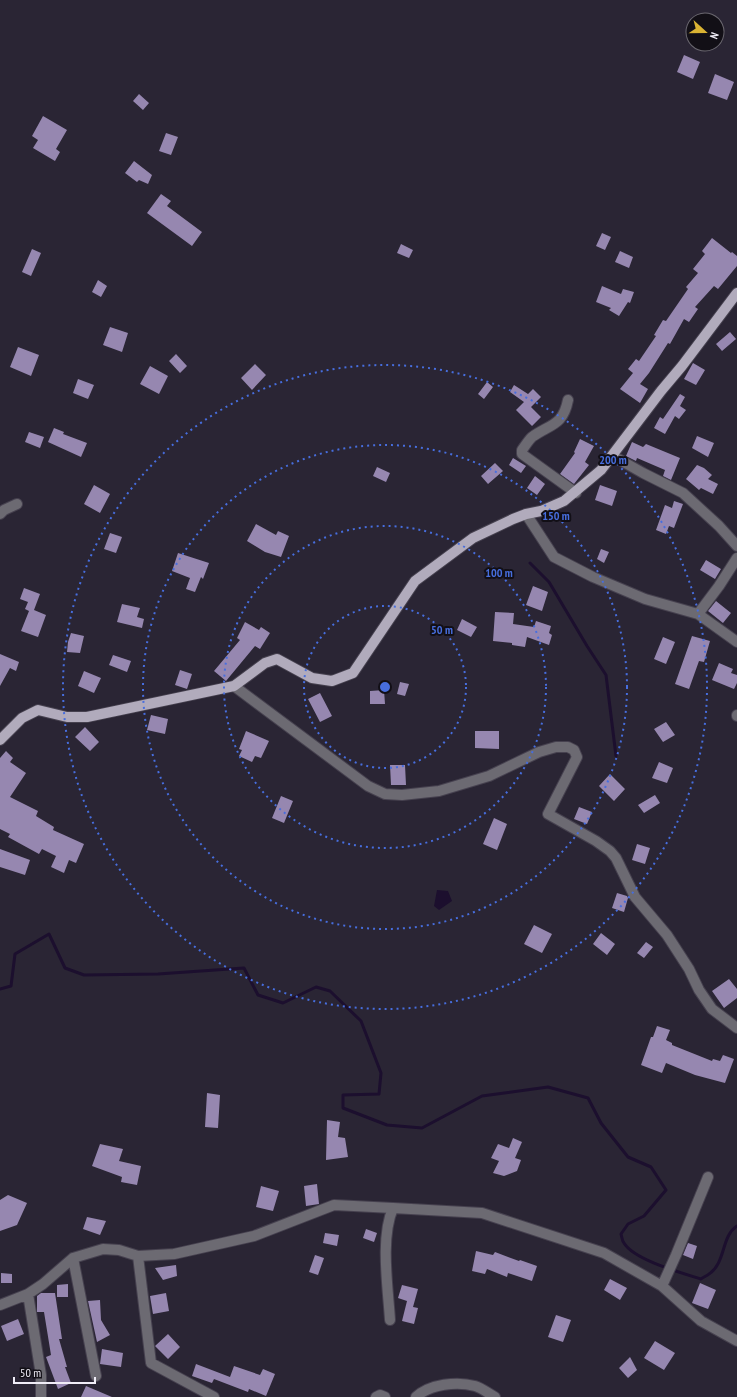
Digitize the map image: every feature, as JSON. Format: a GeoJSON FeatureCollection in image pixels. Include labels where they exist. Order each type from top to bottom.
{"type":"FeatureCollection","features":[{"type":"Feature","properties":{"kind":"main road"},"geometry":{"type":"LineString","coordinates":[[0,740],[22,718],[38,710],[67,717],[87,717],[234,686],[265,663],[277,658],[312,678],[332,681],[353,673],[415,582],[473,538],[526,514],[541,511],[564,501],[601,470],[737,293]]}},
{"type":"Feature","properties":{"kind":"street"},"geometry":{"type":"LineString","coordinates":[[568,400],[566,410],[558,421],[531,438],[522,450],[522,454],[576,492]]}},
{"type":"Feature","properties":{"kind":"street"},"geometry":{"type":"LineString","coordinates":[[613,456],[683,493],[719,526],[737,546]]}},
{"type":"Feature","properties":{"kind":"street"},"geometry":{"type":"LineString","coordinates":[[0,514],[4,510],[17,504]]}},
{"type":"Feature","properties":{"kind":"street"},"geometry":{"type":"LineString","coordinates":[[526,514],[554,557],[593,577],[645,599],[698,614],[737,642]]}},
{"type":"Feature","properties":{"kind":"street"},"geometry":{"type":"LineString","coordinates":[[698,614],[719,586],[737,558]]}},
{"type":"Feature","properties":{"kind":"street"},"geometry":{"type":"LineString","coordinates":[[234,686],[368,786],[385,794],[402,795],[439,791],[489,776],[544,750],[556,747],[568,747],[574,750],[577,757],[548,814],[596,841],[610,851],[616,858],[635,897],[667,936],[689,969],[712,1009],[737,1028]]}},
{"type":"Feature","properties":{"kind":"street"},"geometry":{"type":"LineString","coordinates":[[662,1286],[676,1256],[708,1177]]}},
{"type":"Feature","properties":{"kind":"street"},"geometry":{"type":"LineString","coordinates":[[0,1305],[28,1294],[43,1284],[73,1258],[103,1249],[118,1250],[138,1256],[174,1254],[254,1236],[334,1205],[482,1213],[604,1253],[662,1286],[701,1321],[737,1341]]}},
{"type":"Feature","properties":{"kind":"street"},"geometry":{"type":"LineString","coordinates":[[390,1320],[386,1243],[389,1218],[393,1208]]}},
{"type":"Feature","properties":{"kind":"street"},"geometry":{"type":"LineString","coordinates":[[138,1256],[151,1364],[214,1397]]}},
{"type":"Feature","properties":{"kind":"street"},"geometry":{"type":"LineString","coordinates":[[73,1258],[96,1376]]}},
{"type":"Feature","properties":{"kind":"street"},"geometry":{"type":"LineString","coordinates":[[28,1294],[41,1376],[41,1397]]}},
{"type":"Feature","properties":{"kind":"street"},"geometry":{"type":"LineString","coordinates":[[416,1397],[422,1391],[448,1383],[476,1386],[495,1397]]}},
{"type":"Feature","properties":{"kind":"street"},"geometry":{"type":"LineString","coordinates":[[376,1397],[380,1395],[385,1397]]}},
{"type":"Feature","properties":{"kind":"shaded area"},"geometry":{"type":"Polygon","coordinates":[[[437,890],[448,891],[452,901],[439,910],[434,906],[437,890]]]}},
{"type":"Feature","properties":{"kind":"building"},"geometry":{"type":"Polygon","coordinates":[[[684,55],[700,62],[693,79],[677,72],[684,55]]]}},
{"type":"Feature","properties":{"kind":"building"},"geometry":{"type":"Polygon","coordinates":[[[715,74],[734,82],[727,100],[708,93],[715,74]]]}},
{"type":"Feature","properties":{"kind":"building"},"geometry":{"type":"Polygon","coordinates":[[[139,94],[149,103],[143,110],[133,101],[139,94]]]}},
{"type":"Feature","properties":{"kind":"building"},"geometry":{"type":"Polygon","coordinates":[[[43,116],[67,130],[56,149],[60,152],[55,161],[33,148],[38,140],[32,136],[43,116]]]}},
{"type":"Feature","properties":{"kind":"building"},"geometry":{"type":"Polygon","coordinates":[[[166,133],[178,137],[171,155],[159,151],[166,133]]]}},
{"type":"Feature","properties":{"kind":"building"},"geometry":{"type":"Polygon","coordinates":[[[134,161],[152,175],[148,184],[139,180],[137,182],[125,173],[134,161]]]}},
{"type":"Feature","properties":{"kind":"building"},"geometry":{"type":"Polygon","coordinates":[[[161,194],[171,201],[167,206],[202,232],[192,246],[147,213],[161,194]]]}},
{"type":"Feature","properties":{"kind":"building"},"geometry":{"type":"Polygon","coordinates":[[[602,233],[611,237],[605,250],[596,246],[602,233]]]}},
{"type":"Feature","properties":{"kind":"building"},"geometry":{"type":"Polygon","coordinates":[[[712,238],[737,256],[737,266],[718,289],[714,286],[695,307],[698,309],[689,322],[684,319],[670,344],[668,343],[649,373],[640,384],[648,389],[640,403],[620,389],[633,373],[628,369],[636,359],[639,361],[656,336],[654,335],[663,320],[666,321],[688,289],[686,287],[698,273],[693,269],[705,254],[702,251],[712,238]]]}},
{"type":"Feature","properties":{"kind":"building"},"geometry":{"type":"Polygon","coordinates":[[[401,244],[413,250],[409,258],[397,253],[401,244]]]}},
{"type":"Feature","properties":{"kind":"building"},"geometry":{"type":"Polygon","coordinates":[[[32,249],[41,253],[31,276],[22,272],[32,249]]]}},
{"type":"Feature","properties":{"kind":"building"},"geometry":{"type":"Polygon","coordinates":[[[620,251],[633,257],[629,268],[615,262],[620,251]]]}},
{"type":"Feature","properties":{"kind":"building"},"geometry":{"type":"Polygon","coordinates":[[[98,280],[107,286],[101,297],[92,292],[98,280]]]}},
{"type":"Feature","properties":{"kind":"building"},"geometry":{"type":"Polygon","coordinates":[[[602,286],[621,294],[623,289],[634,292],[630,303],[628,302],[619,316],[609,310],[611,308],[596,302],[602,286]]]}},
{"type":"Feature","properties":{"kind":"building"},"geometry":{"type":"Polygon","coordinates":[[[110,327],[128,333],[122,352],[103,345],[110,327]]]}},
{"type":"Feature","properties":{"kind":"building"},"geometry":{"type":"Polygon","coordinates":[[[730,332],[736,339],[722,351],[716,344],[730,332]]]}},
{"type":"Feature","properties":{"kind":"building"},"geometry":{"type":"Polygon","coordinates":[[[18,347],[39,355],[31,376],[10,367],[18,347]]]}},
{"type":"Feature","properties":{"kind":"building"},"geometry":{"type":"Polygon","coordinates":[[[176,354],[187,366],[180,373],[169,361],[176,354]]]}},
{"type":"Feature","properties":{"kind":"building"},"geometry":{"type":"Polygon","coordinates":[[[693,363],[705,370],[696,385],[684,379],[693,363]]]}},
{"type":"Feature","properties":{"kind":"building"},"geometry":{"type":"Polygon","coordinates":[[[255,364],[266,375],[252,390],[241,378],[255,364]]]}},
{"type":"Feature","properties":{"kind":"building"},"geometry":{"type":"Polygon","coordinates":[[[150,366],[168,376],[159,394],[140,384],[150,366]]]}},
{"type":"Feature","properties":{"kind":"building"},"geometry":{"type":"Polygon","coordinates":[[[78,379],[94,385],[88,399],[73,393],[78,379]]]}},
{"type":"Feature","properties":{"kind":"building"},"geometry":{"type":"Polygon","coordinates":[[[487,382],[493,387],[484,399],[478,394],[487,382]]]}},
{"type":"Feature","properties":{"kind":"building"},"geometry":{"type":"Polygon","coordinates":[[[514,385],[528,394],[533,389],[541,397],[531,407],[541,417],[532,426],[516,410],[524,402],[510,392],[514,385]]]}},
{"type":"Feature","properties":{"kind":"building"},"geometry":{"type":"Polygon","coordinates":[[[680,394],[685,397],[680,406],[686,410],[679,419],[675,416],[665,434],[654,428],[660,417],[663,419],[680,394]]]}},
{"type":"Feature","properties":{"kind":"building"},"geometry":{"type":"Polygon","coordinates":[[[54,428],[64,432],[63,434],[87,443],[81,457],[48,442],[54,428]]]}},
{"type":"Feature","properties":{"kind":"building"},"geometry":{"type":"Polygon","coordinates":[[[29,432],[44,437],[40,448],[25,442],[29,432]]]}},
{"type":"Feature","properties":{"kind":"building"},"geometry":{"type":"Polygon","coordinates":[[[697,436],[714,443],[708,457],[692,448],[697,436]]]}},
{"type":"Feature","properties":{"kind":"building"},"geometry":{"type":"Polygon","coordinates":[[[580,439],[594,446],[585,462],[589,465],[574,484],[560,474],[575,453],[574,452],[580,439]]]}},
{"type":"Feature","properties":{"kind":"building"},"geometry":{"type":"Polygon","coordinates":[[[632,442],[643,447],[646,444],[680,458],[671,480],[663,476],[665,470],[637,458],[636,461],[626,456],[632,442]]]}},
{"type":"Feature","properties":{"kind":"building"},"geometry":{"type":"Polygon","coordinates":[[[513,458],[526,466],[521,473],[509,465],[513,458]]]}},
{"type":"Feature","properties":{"kind":"building"},"geometry":{"type":"Polygon","coordinates":[[[495,463],[503,471],[488,484],[481,476],[495,463]]]}},
{"type":"Feature","properties":{"kind":"building"},"geometry":{"type":"Polygon","coordinates":[[[697,465],[704,468],[712,475],[708,479],[718,484],[713,494],[701,488],[699,490],[686,479],[697,465]]]}},
{"type":"Feature","properties":{"kind":"building"},"geometry":{"type":"Polygon","coordinates":[[[377,467],[390,473],[386,482],[373,476],[377,467]]]}},
{"type":"Feature","properties":{"kind":"building"},"geometry":{"type":"Polygon","coordinates":[[[535,476],[545,484],[537,495],[527,488],[535,476]]]}},
{"type":"Feature","properties":{"kind":"building"},"geometry":{"type":"Polygon","coordinates":[[[94,485],[110,494],[100,513],[84,504],[94,485]]]}},
{"type":"Feature","properties":{"kind":"building"},"geometry":{"type":"Polygon","coordinates":[[[600,485],[617,491],[612,506],[595,500],[600,485]]]}},
{"type":"Feature","properties":{"kind":"building"},"geometry":{"type":"Polygon","coordinates":[[[674,501],[683,504],[674,528],[669,526],[666,534],[656,530],[665,505],[672,508],[674,501]]]}},
{"type":"Feature","properties":{"kind":"building"},"geometry":{"type":"Polygon","coordinates":[[[256,524],[276,535],[278,531],[289,536],[281,557],[265,552],[247,541],[256,524]]]}},
{"type":"Feature","properties":{"kind":"building"},"geometry":{"type":"Polygon","coordinates":[[[110,533],[122,537],[116,553],[104,549],[110,533]]]}},
{"type":"Feature","properties":{"kind":"building"},"geometry":{"type":"Polygon","coordinates":[[[601,549],[609,552],[604,563],[597,559],[601,549]]]}},
{"type":"Feature","properties":{"kind":"building"},"geometry":{"type":"Polygon","coordinates":[[[178,553],[209,563],[203,579],[201,577],[195,592],[186,589],[190,578],[172,571],[178,553]]]}},
{"type":"Feature","properties":{"kind":"building"},"geometry":{"type":"Polygon","coordinates":[[[706,560],[721,569],[715,579],[700,570],[706,560]]]}},
{"type":"Feature","properties":{"kind":"building"},"geometry":{"type":"Polygon","coordinates":[[[533,586],[548,592],[542,611],[526,605],[533,586]]]}},
{"type":"Feature","properties":{"kind":"building"},"geometry":{"type":"Polygon","coordinates":[[[24,588],[40,594],[34,610],[46,615],[38,637],[21,631],[29,611],[25,609],[28,602],[20,599],[24,588]]]}},
{"type":"Feature","properties":{"kind":"building"},"geometry":{"type":"Polygon","coordinates":[[[716,601],[731,613],[723,623],[708,611],[716,601]]]}},
{"type":"Feature","properties":{"kind":"building"},"geometry":{"type":"Polygon","coordinates":[[[122,604],[140,608],[137,617],[144,619],[142,628],[117,622],[122,604]]]}},
{"type":"Feature","properties":{"kind":"building"},"geometry":{"type":"Polygon","coordinates":[[[495,612],[514,613],[513,624],[534,627],[536,621],[551,626],[549,633],[552,635],[549,645],[527,637],[525,647],[512,645],[512,643],[493,641],[495,612]]]}},
{"type":"Feature","properties":{"kind":"building"},"geometry":{"type":"Polygon","coordinates":[[[462,619],[477,627],[471,637],[457,630],[462,619]]]}},
{"type":"Feature","properties":{"kind":"building"},"geometry":{"type":"Polygon","coordinates":[[[245,622],[259,630],[261,627],[270,633],[260,649],[255,646],[226,681],[214,671],[240,640],[237,638],[245,622]]]}},
{"type":"Feature","properties":{"kind":"building"},"geometry":{"type":"Polygon","coordinates":[[[71,633],[84,636],[80,653],[67,652],[71,633]]]}},
{"type":"Feature","properties":{"kind":"building"},"geometry":{"type":"Polygon","coordinates":[[[692,636],[710,641],[704,662],[699,661],[689,689],[675,684],[692,636]]]}},
{"type":"Feature","properties":{"kind":"building"},"geometry":{"type":"Polygon","coordinates":[[[663,637],[675,642],[666,664],[654,659],[663,637]]]}},
{"type":"Feature","properties":{"kind":"building"},"geometry":{"type":"Polygon","coordinates":[[[0,654],[19,662],[16,671],[10,668],[0,686],[0,654]]]}},
{"type":"Feature","properties":{"kind":"building"},"geometry":{"type":"Polygon","coordinates":[[[113,655],[131,661],[127,672],[109,665],[113,655]]]}},
{"type":"Feature","properties":{"kind":"building"},"geometry":{"type":"Polygon","coordinates":[[[719,663],[733,669],[731,673],[737,675],[737,683],[734,689],[712,680],[719,663]]]}},
{"type":"Feature","properties":{"kind":"building"},"geometry":{"type":"Polygon","coordinates":[[[180,670],[192,674],[187,689],[175,685],[180,670]]]}},
{"type":"Feature","properties":{"kind":"building"},"geometry":{"type":"Polygon","coordinates":[[[84,671],[101,678],[94,693],[78,686],[84,671]]]}},
{"type":"Feature","properties":{"kind":"building"},"geometry":{"type":"Polygon","coordinates":[[[400,682],[409,684],[405,696],[397,694],[400,682]]]}},
{"type":"Feature","properties":{"kind":"building"},"geometry":{"type":"Polygon","coordinates":[[[384,690],[385,704],[370,704],[370,691],[384,690]]]}},
{"type":"Feature","properties":{"kind":"building"},"geometry":{"type":"Polygon","coordinates":[[[320,693],[332,716],[320,722],[308,699],[320,693]]]}},
{"type":"Feature","properties":{"kind":"building"},"geometry":{"type":"Polygon","coordinates":[[[151,715],[168,719],[165,734],[147,730],[151,715]]]}},
{"type":"Feature","properties":{"kind":"building"},"geometry":{"type":"Polygon","coordinates":[[[666,722],[675,735],[663,742],[654,729],[666,722]]]}},
{"type":"Feature","properties":{"kind":"building"},"geometry":{"type":"Polygon","coordinates":[[[85,727],[99,742],[90,751],[75,737],[85,727]]]}},
{"type":"Feature","properties":{"kind":"building"},"geometry":{"type":"Polygon","coordinates":[[[246,731],[269,741],[261,758],[255,756],[252,762],[239,756],[242,750],[239,749],[246,731]]]}},
{"type":"Feature","properties":{"kind":"building"},"geometry":{"type":"Polygon","coordinates":[[[475,731],[499,731],[499,749],[475,748],[475,731]]]}},
{"type":"Feature","properties":{"kind":"building"},"geometry":{"type":"Polygon","coordinates":[[[6,751],[13,758],[10,762],[26,773],[10,797],[38,811],[36,816],[54,827],[53,830],[84,844],[76,863],[69,860],[64,873],[51,867],[56,856],[42,849],[39,854],[8,837],[10,834],[0,829],[0,758],[6,751]]]}},
{"type":"Feature","properties":{"kind":"building"},"geometry":{"type":"Polygon","coordinates":[[[659,762],[673,768],[667,783],[652,778],[659,762]]]}},
{"type":"Feature","properties":{"kind":"building"},"geometry":{"type":"Polygon","coordinates":[[[390,765],[405,765],[406,785],[391,785],[390,765]]]}},
{"type":"Feature","properties":{"kind":"building"},"geometry":{"type":"Polygon","coordinates":[[[610,774],[625,789],[614,801],[599,786],[610,774]]]}},
{"type":"Feature","properties":{"kind":"building"},"geometry":{"type":"Polygon","coordinates":[[[655,795],[660,803],[644,813],[638,805],[655,795]]]}},
{"type":"Feature","properties":{"kind":"building"},"geometry":{"type":"Polygon","coordinates":[[[281,796],[293,801],[284,823],[272,818],[281,796]]]}},
{"type":"Feature","properties":{"kind":"building"},"geometry":{"type":"Polygon","coordinates":[[[579,807],[592,812],[587,824],[574,819],[579,807]]]}},
{"type":"Feature","properties":{"kind":"building"},"geometry":{"type":"Polygon","coordinates":[[[494,818],[507,824],[497,850],[483,844],[494,818]]]}},
{"type":"Feature","properties":{"kind":"building"},"geometry":{"type":"Polygon","coordinates":[[[637,844],[650,848],[645,864],[632,860],[637,844]]]}},
{"type":"Feature","properties":{"kind":"building"},"geometry":{"type":"Polygon","coordinates":[[[0,849],[30,860],[25,875],[0,867],[0,849]]]}},
{"type":"Feature","properties":{"kind":"building"},"geometry":{"type":"Polygon","coordinates":[[[617,893],[627,896],[628,898],[624,912],[612,908],[617,893]]]}},
{"type":"Feature","properties":{"kind":"building"},"geometry":{"type":"Polygon","coordinates":[[[534,925],[552,934],[542,953],[524,944],[534,925]]]}},
{"type":"Feature","properties":{"kind":"building"},"geometry":{"type":"Polygon","coordinates":[[[601,933],[615,944],[607,955],[593,944],[601,933]]]}},
{"type":"Feature","properties":{"kind":"building"},"geometry":{"type":"Polygon","coordinates":[[[646,942],[653,947],[644,958],[637,953],[646,942]]]}},
{"type":"Feature","properties":{"kind":"building"},"geometry":{"type":"Polygon","coordinates":[[[729,979],[737,989],[737,998],[724,1008],[712,991],[729,979]]]}},
{"type":"Feature","properties":{"kind":"building"},"geometry":{"type":"Polygon","coordinates":[[[657,1026],[670,1030],[666,1040],[672,1043],[672,1045],[712,1061],[713,1059],[720,1061],[723,1055],[734,1059],[725,1083],[695,1075],[666,1063],[662,1073],[641,1065],[651,1037],[653,1037],[657,1026]]]}},
{"type":"Feature","properties":{"kind":"building"},"geometry":{"type":"Polygon","coordinates":[[[207,1093],[220,1095],[218,1128],[205,1127],[207,1093]]]}},
{"type":"Feature","properties":{"kind":"building"},"geometry":{"type":"Polygon","coordinates":[[[327,1120],[340,1122],[338,1137],[345,1138],[348,1157],[326,1160],[327,1120]]]}},
{"type":"Feature","properties":{"kind":"building"},"geometry":{"type":"Polygon","coordinates":[[[513,1138],[522,1142],[515,1158],[521,1160],[517,1171],[504,1176],[493,1173],[499,1161],[491,1158],[498,1144],[509,1148],[513,1138]]]}},
{"type":"Feature","properties":{"kind":"building"},"geometry":{"type":"Polygon","coordinates":[[[100,1144],[123,1149],[119,1161],[141,1166],[137,1185],[121,1182],[122,1177],[92,1166],[100,1144]]]}},
{"type":"Feature","properties":{"kind":"building"},"geometry":{"type":"Polygon","coordinates":[[[317,1184],[319,1204],[306,1206],[304,1186],[317,1184]]]}},
{"type":"Feature","properties":{"kind":"building"},"geometry":{"type":"Polygon","coordinates":[[[261,1186],[279,1191],[273,1211],[256,1207],[261,1186]]]}},
{"type":"Feature","properties":{"kind":"building"},"geometry":{"type":"Polygon","coordinates":[[[8,1195],[27,1203],[17,1225],[0,1231],[0,1200],[8,1195]]]}},
{"type":"Feature","properties":{"kind":"building"},"geometry":{"type":"Polygon","coordinates":[[[87,1217],[106,1221],[100,1235],[83,1229],[87,1217]]]}},
{"type":"Feature","properties":{"kind":"building"},"geometry":{"type":"Polygon","coordinates":[[[366,1229],[377,1233],[374,1242],[363,1238],[366,1229]]]}},
{"type":"Feature","properties":{"kind":"building"},"geometry":{"type":"Polygon","coordinates":[[[325,1233],[339,1235],[337,1246],[323,1243],[325,1233]]]}},
{"type":"Feature","properties":{"kind":"building"},"geometry":{"type":"Polygon","coordinates":[[[688,1243],[697,1246],[693,1259],[683,1255],[688,1243]]]}},
{"type":"Feature","properties":{"kind":"building"},"geometry":{"type":"Polygon","coordinates":[[[476,1251],[493,1255],[495,1252],[537,1266],[532,1281],[508,1273],[507,1277],[487,1269],[485,1274],[472,1271],[476,1251]]]}},
{"type":"Feature","properties":{"kind":"building"},"geometry":{"type":"Polygon","coordinates":[[[315,1255],[324,1258],[318,1275],[309,1272],[315,1255]]]}},
{"type":"Feature","properties":{"kind":"building"},"geometry":{"type":"Polygon","coordinates":[[[176,1265],[177,1276],[163,1280],[155,1268],[176,1265]]]}},
{"type":"Feature","properties":{"kind":"building"},"geometry":{"type":"Polygon","coordinates":[[[1,1273],[12,1274],[12,1283],[1,1283],[1,1273]]]}},
{"type":"Feature","properties":{"kind":"building"},"geometry":{"type":"Polygon","coordinates":[[[610,1279],[627,1288],[620,1300],[604,1290],[610,1279]]]}},
{"type":"Feature","properties":{"kind":"building"},"geometry":{"type":"Polygon","coordinates":[[[700,1283],[716,1290],[708,1309],[692,1303],[700,1283]]]}},
{"type":"Feature","properties":{"kind":"building"},"geometry":{"type":"Polygon","coordinates":[[[68,1284],[68,1297],[57,1297],[57,1285],[68,1284]]]}},
{"type":"Feature","properties":{"kind":"building"},"geometry":{"type":"Polygon","coordinates":[[[402,1285],[418,1289],[413,1307],[418,1308],[414,1324],[402,1321],[407,1301],[398,1298],[402,1285]]]}},
{"type":"Feature","properties":{"kind":"building"},"geometry":{"type":"Polygon","coordinates":[[[41,1293],[55,1293],[62,1339],[59,1339],[67,1367],[65,1367],[71,1383],[58,1389],[46,1357],[51,1355],[44,1312],[37,1312],[37,1296],[41,1293]]]}},
{"type":"Feature","properties":{"kind":"building"},"geometry":{"type":"Polygon","coordinates":[[[166,1293],[169,1311],[153,1314],[150,1296],[166,1293]]]}},
{"type":"Feature","properties":{"kind":"building"},"geometry":{"type":"Polygon","coordinates":[[[100,1300],[101,1320],[110,1335],[97,1342],[88,1301],[100,1300]]]}},
{"type":"Feature","properties":{"kind":"building"},"geometry":{"type":"Polygon","coordinates":[[[556,1315],[571,1320],[563,1342],[548,1337],[556,1315]]]}},
{"type":"Feature","properties":{"kind":"building"},"geometry":{"type":"Polygon","coordinates":[[[18,1319],[24,1334],[7,1341],[1,1326],[18,1319]]]}},
{"type":"Feature","properties":{"kind":"building"},"geometry":{"type":"Polygon","coordinates":[[[168,1334],[180,1347],[168,1359],[155,1346],[168,1334]]]}},
{"type":"Feature","properties":{"kind":"building"},"geometry":{"type":"Polygon","coordinates":[[[655,1341],[675,1353],[664,1370],[644,1358],[655,1341]]]}},
{"type":"Feature","properties":{"kind":"building"},"geometry":{"type":"Polygon","coordinates":[[[102,1349],[123,1353],[121,1367],[100,1364],[102,1349]]]}},
{"type":"Feature","properties":{"kind":"building"},"geometry":{"type":"Polygon","coordinates":[[[630,1357],[637,1370],[628,1378],[619,1368],[630,1357]]]}},
{"type":"Feature","properties":{"kind":"building"},"geometry":{"type":"Polygon","coordinates":[[[196,1364],[230,1377],[234,1366],[260,1375],[263,1369],[275,1374],[266,1396],[249,1389],[248,1392],[214,1379],[212,1383],[192,1376],[196,1364]]]}},
{"type":"Feature","properties":{"kind":"building"},"geometry":{"type":"Polygon","coordinates":[[[86,1386],[112,1397],[81,1397],[86,1386]]]}},
{"type":"Feature","properties":{"kind":"waterway"},"geometry":{"type":"LineString","coordinates":[[530,563],[549,582],[606,675],[616,756]]}},
{"type":"Feature","properties":{"kind":"waterway"},"geometry":{"type":"LineString","coordinates":[[0,989],[11,986],[15,954],[49,934],[65,968],[84,975],[158,974],[244,968],[258,995],[283,1003],[316,987],[330,991],[361,1021],[381,1073],[379,1094],[343,1095],[343,1108],[387,1125],[422,1128],[482,1096],[548,1087],[588,1098],[601,1123],[628,1157],[651,1167],[666,1190],[644,1216],[628,1224],[621,1234],[623,1242],[629,1249],[659,1265],[701,1279],[714,1269],[721,1257],[728,1236],[737,1226]]}}]}
